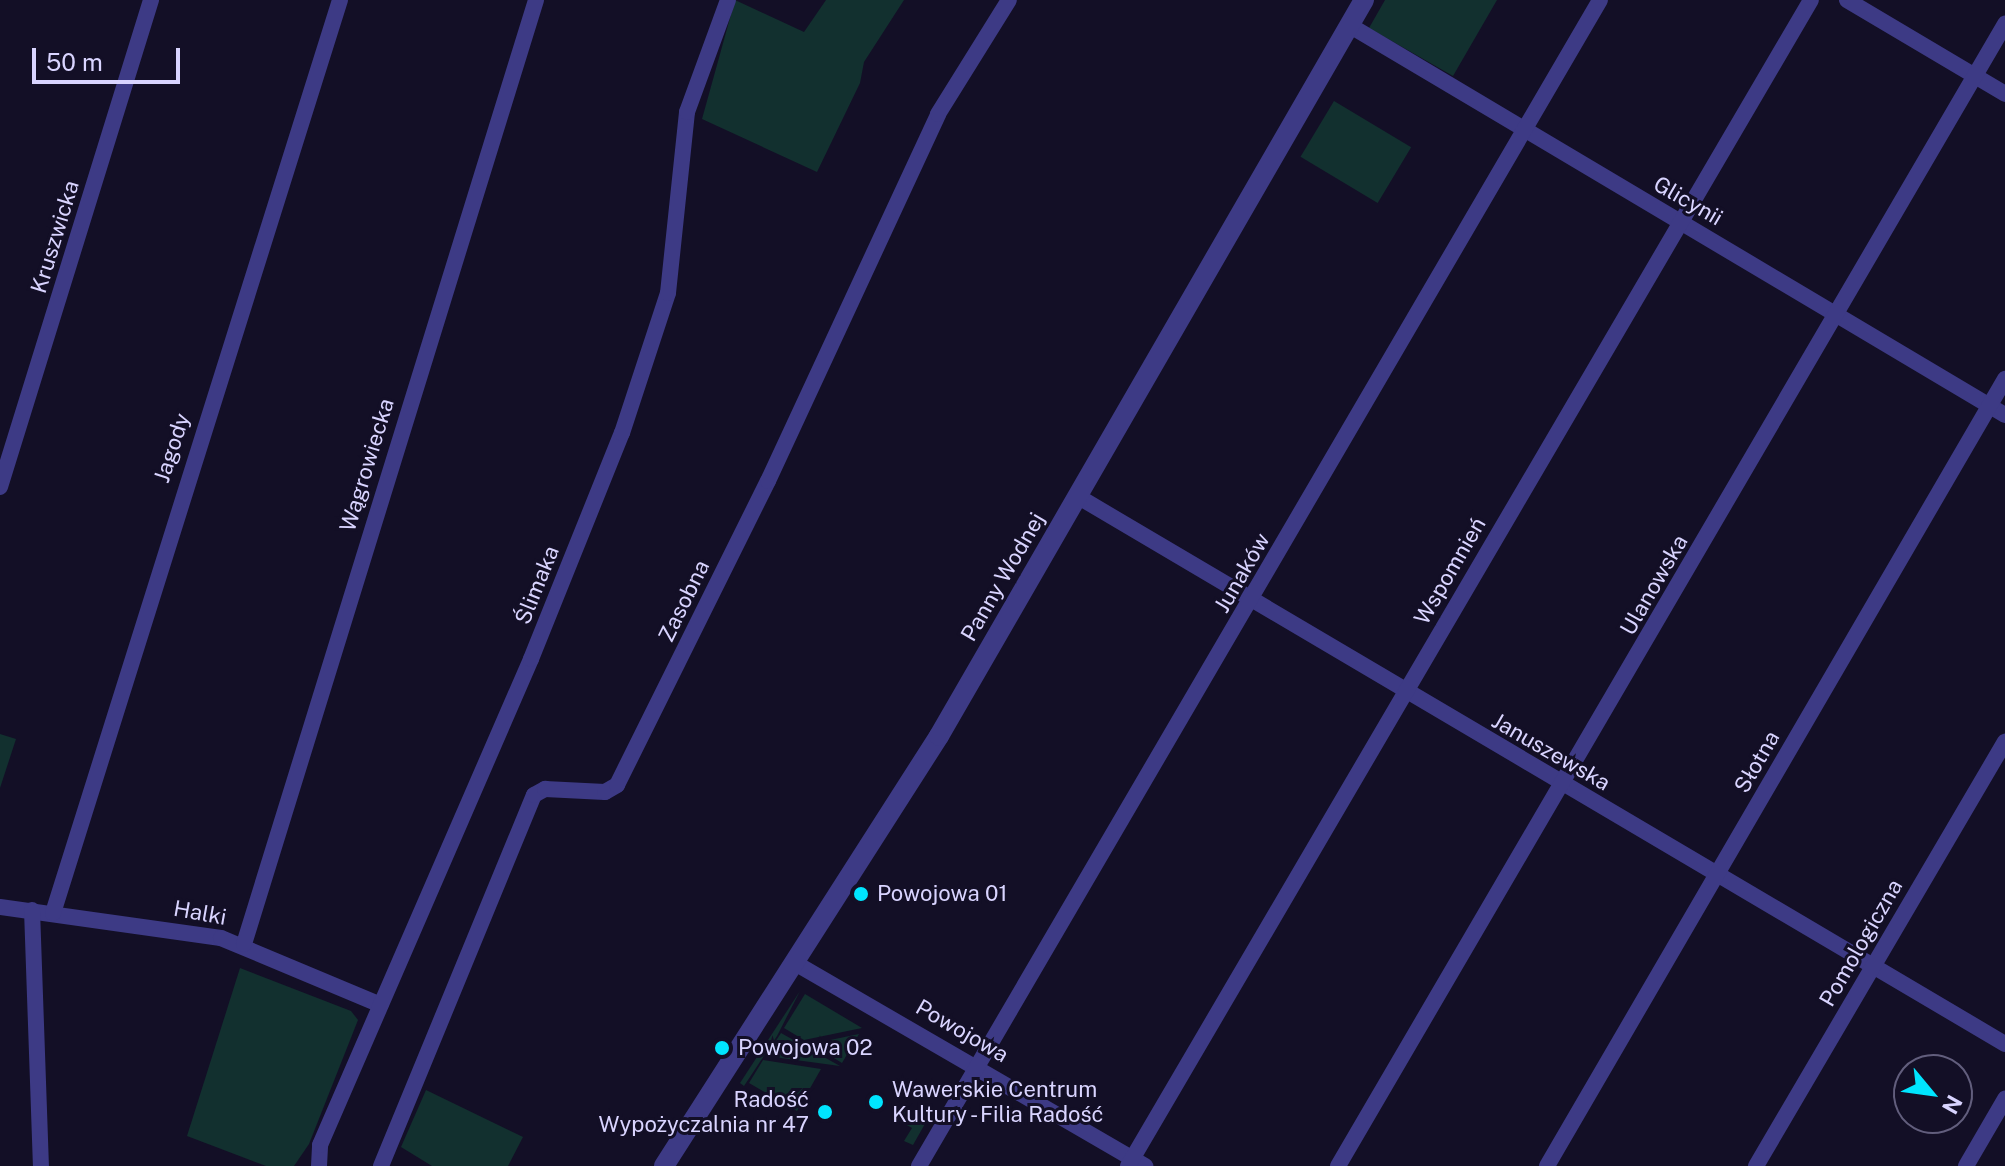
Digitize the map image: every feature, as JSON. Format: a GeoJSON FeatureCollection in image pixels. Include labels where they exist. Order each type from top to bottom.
{"type":"FeatureCollection","features":[{"type":"Feature","properties":{"kind":"street","name":"Kruszwicka"},"geometry":{"type":"LineString","coordinates":[[0,487],[151,0]]}},
{"type":"Feature","properties":{"kind":"street","name":"Jagody"},"geometry":{"type":"LineString","coordinates":[[53,913],[170,526],[340,0]]}},
{"type":"Feature","properties":{"kind":"street","name":"Wągrowiecka"},"geometry":{"type":"LineString","coordinates":[[244,944],[536,0]]}},
{"type":"Feature","properties":{"kind":"street","name":"Ślimaka"},"geometry":{"type":"LineString","coordinates":[[319,1166],[320,1145],[622,433],[668,293],[687,112],[728,0]]}},
{"type":"Feature","properties":{"kind":"street","name":"Zasobna"},"geometry":{"type":"LineString","coordinates":[[381,1166],[534,795],[545,789],[605,792],[617,785],[784,447],[934,123],[1009,0]]}},
{"type":"Feature","properties":{"kind":"street","name":"Panny Wodnej"},"geometry":{"type":"LineString","coordinates":[[664,1166],[939,736],[1364,0]]}},
{"type":"Feature","properties":{"kind":"street","name":"Junaków"},"geometry":{"type":"LineString","coordinates":[[919,1166],[1527,132],[1600,0]]}},
{"type":"Feature","properties":{"kind":"street","name":"Wspomnień"},"geometry":{"type":"LineString","coordinates":[[1136,1163],[1405,692],[1811,0]]}},
{"type":"Feature","properties":{"kind":"street"},"geometry":{"type":"LineString","coordinates":[[1847,0],[2005,94]]}},
{"type":"Feature","properties":{"kind":"street","name":"Ulanowska"},"geometry":{"type":"LineString","coordinates":[[1338,1166],[2005,24]]}},
{"type":"Feature","properties":{"kind":"street","name":"Glicynii"},"geometry":{"type":"LineString","coordinates":[[1349,25],[1838,312],[2005,415]]}},
{"type":"Feature","properties":{"kind":"street","name":"Słotna"},"geometry":{"type":"LineString","coordinates":[[1547,1166],[2005,379]]}},
{"type":"Feature","properties":{"kind":"street","name":"Januszewska"},"geometry":{"type":"LineString","coordinates":[[1077,496],[2005,1044]]}},
{"type":"Feature","properties":{"kind":"street","name":"Pomologiczna"},"geometry":{"type":"LineString","coordinates":[[1756,1166],[2005,742]]}},
{"type":"Feature","properties":{"kind":"street","name":"Halki"},"geometry":{"type":"LineString","coordinates":[[0,907],[244,944],[381,1005]]}},
{"type":"Feature","properties":{"kind":"street"},"geometry":{"type":"LineString","coordinates":[[32,910],[41,1166]]}},
{"type":"Feature","properties":{"kind":"street","name":"Powojowa"},"geometry":{"type":"LineString","coordinates":[[795,963],[978,1066],[1136,1163]]}},
{"type":"Feature","properties":{"kind":"street"},"geometry":{"type":"LineString","coordinates":[[1966,1166],[2005,1099]]}},
{"type":"Feature","properties":{"kind":"green space"},"geometry":{"type":"Polygon","coordinates":[[[735,0],[804,32],[826,0],[904,0],[864,62],[860,83],[817,172],[702,119],[735,0]]]}},
{"type":"Feature","properties":{"kind":"green space"},"geometry":{"type":"Polygon","coordinates":[[[1385,0],[1497,0],[1453,76],[1369,28],[1385,0]]]}},
{"type":"Feature","properties":{"kind":"green space"},"geometry":{"type":"Polygon","coordinates":[[[1334,101],[1411,147],[1378,203],[1301,157],[1334,101]]]}},
{"type":"Feature","properties":{"kind":"green space"},"geometry":{"type":"Polygon","coordinates":[[[0,734],[16,739],[0,788],[0,734]]]}},
{"type":"Feature","properties":{"kind":"green space"},"geometry":{"type":"Polygon","coordinates":[[[240,968],[351,1011],[358,1020],[309,1144],[294,1166],[266,1166],[187,1136],[240,968]]]}},
{"type":"Feature","properties":{"kind":"green space"},"geometry":{"type":"Polygon","coordinates":[[[800,991],[777,1036],[744,1086],[740,1083],[800,991]]]}},
{"type":"Feature","properties":{"kind":"green space"},"geometry":{"type":"Polygon","coordinates":[[[805,994],[862,1028],[804,1040],[784,1028],[805,994]]]}},
{"type":"Feature","properties":{"kind":"green space"},"geometry":{"type":"Polygon","coordinates":[[[781,1033],[840,1066],[766,1056],[781,1033]]]}},
{"type":"Feature","properties":{"kind":"green space"},"geometry":{"type":"Polygon","coordinates":[[[859,1034],[842,1063],[811,1044],[859,1034]]]}},
{"type":"Feature","properties":{"kind":"green space"},"geometry":{"type":"Polygon","coordinates":[[[763,1060],[821,1069],[797,1111],[749,1083],[763,1060]]]}},
{"type":"Feature","properties":{"kind":"green space"},"geometry":{"type":"Polygon","coordinates":[[[426,1090],[523,1137],[508,1166],[432,1166],[401,1147],[426,1090]]]}},
{"type":"Feature","properties":{"kind":"green space"},"geometry":{"type":"Polygon","coordinates":[[[904,1110],[926,1122],[913,1145],[904,1141],[912,1128],[898,1120],[904,1110]]]}},
{"type":"Feature","properties":{"kind":"place","name":"Powojowa 01"},"geometry":{"type":"Point","coordinates":[861,894]}},
{"type":"Feature","properties":{"kind":"place","name":"Powojowa 02"},"geometry":{"type":"Point","coordinates":[722,1048]}},
{"type":"Feature","properties":{"kind":"place","name":"Wawerskie Centrum Kultury - Filia Radość"},"geometry":{"type":"Point","coordinates":[876,1102]}},
{"type":"Feature","properties":{"kind":"place","name":"Radość Wypożyczalnia nr 47"},"geometry":{"type":"Point","coordinates":[825,1112]}}]}
